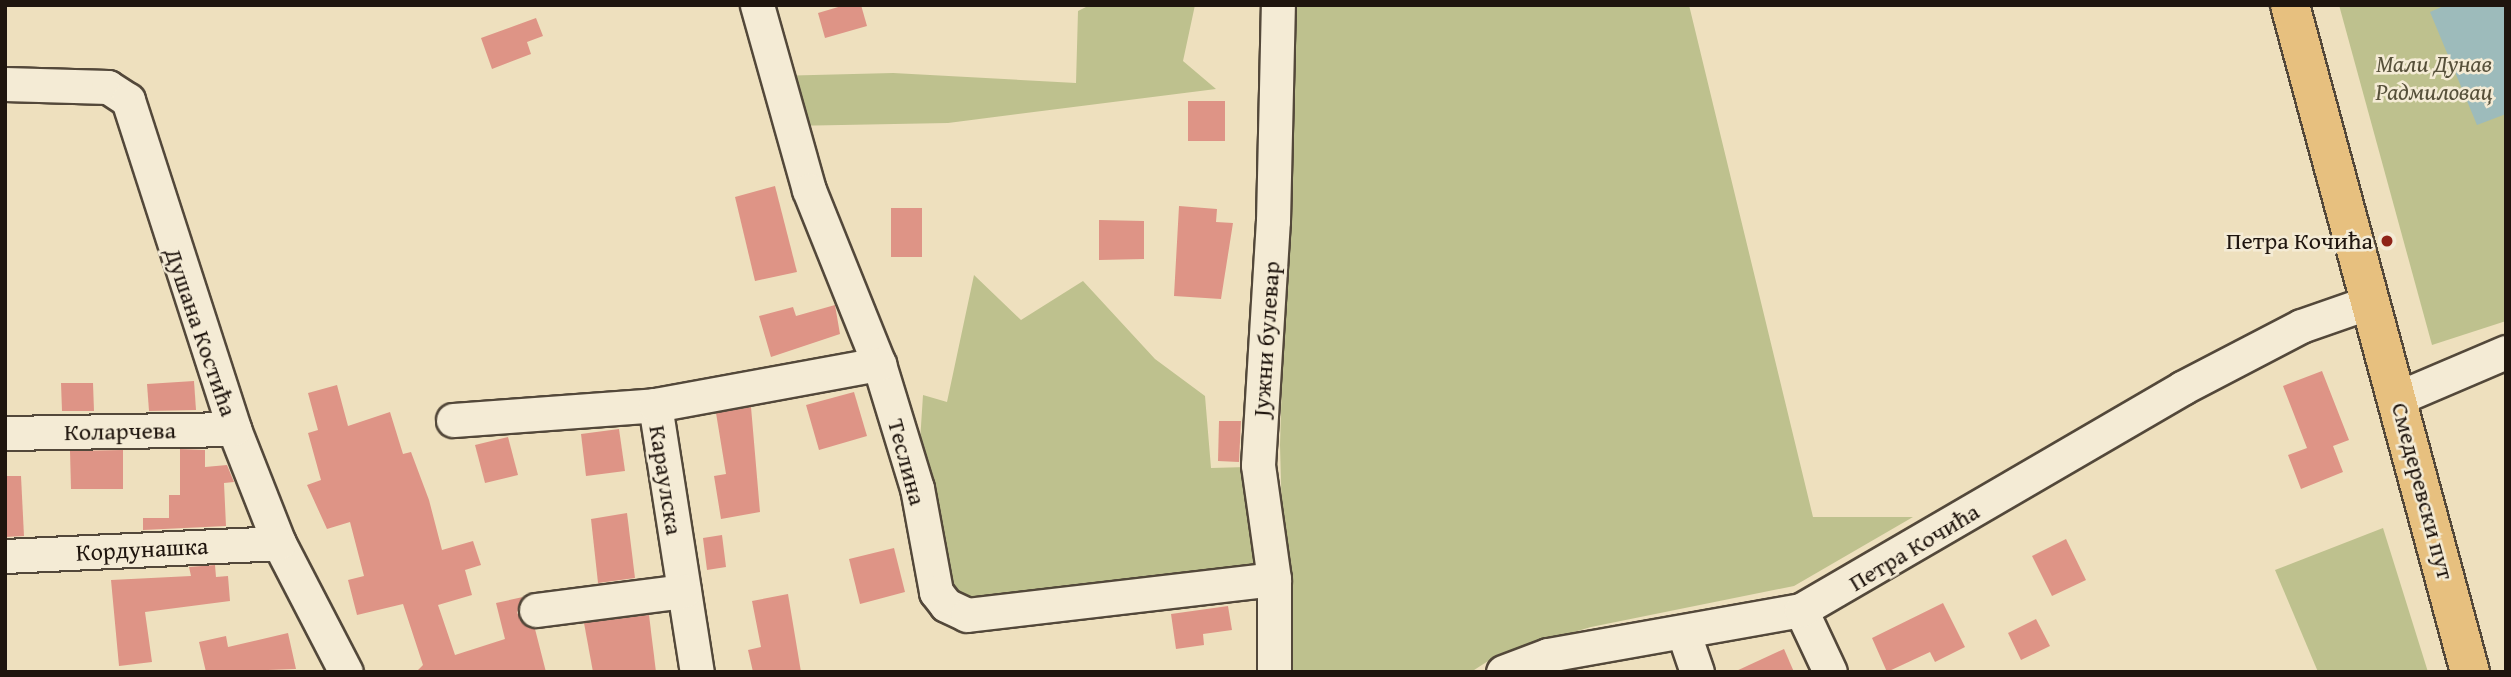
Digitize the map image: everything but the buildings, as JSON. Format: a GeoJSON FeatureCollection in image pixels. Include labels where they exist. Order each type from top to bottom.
{"type":"FeatureCollection","features":[{"type":"Feature","properties":{"kind":"main road","name":"Смедеревски пут"},"geometry":{"type":"LineString","coordinates":[[2290,5],[2470,672]]}},
{"type":"Feature","properties":{"kind":"street","name":"Теслина"},"geometry":{"type":"LineString","coordinates":[[757,5],[809,190],[879,364],[918,488],[936,592],[946,605],[967,615],[1274,579]]}},
{"type":"Feature","properties":{"kind":"street","name":"Јужни булевар"},"geometry":{"type":"LineString","coordinates":[[1274,672],[1274,579],[1258,465],[1273,221],[1278,5]]}},
{"type":"Feature","properties":{"kind":"street","name":"Душана Костића"},"geometry":{"type":"LineString","coordinates":[[5,84],[107,87],[128,100],[234,429],[279,543],[346,672]]}},
{"type":"Feature","properties":{"kind":"street","name":"Петра Кочића"},"geometry":{"type":"LineString","coordinates":[[1503,672],[1548,655],[1684,634],[1801,610],[2182,388],[2301,326],[2371,307]]}},
{"type":"Feature","properties":{"kind":"street"},"geometry":{"type":"LineString","coordinates":[[2398,398],[2506,352]]}},
{"type":"Feature","properties":{"kind":"street"},"geometry":{"type":"LineString","coordinates":[[655,405],[879,364]]}},
{"type":"Feature","properties":{"kind":"street","name":"Караулска"},"geometry":{"type":"LineString","coordinates":[[453,420],[655,405],[697,672]]}},
{"type":"Feature","properties":{"kind":"street","name":"Коларчева"},"geometry":{"type":"LineString","coordinates":[[5,433],[234,429]]}},
{"type":"Feature","properties":{"kind":"street","name":"Кордунашка"},"geometry":{"type":"LineString","coordinates":[[5,555],[279,543]]}},
{"type":"Feature","properties":{"kind":"street"},"geometry":{"type":"LineString","coordinates":[[536,610],[684,591]]}},
{"type":"Feature","properties":{"kind":"street"},"geometry":{"type":"LineString","coordinates":[[1801,610],[1830,672]]}},
{"type":"Feature","properties":{"kind":"street"},"geometry":{"type":"LineString","coordinates":[[1684,634],[1697,672]]}},
{"type":"Feature","properties":{"kind":"green space"},"geometry":{"type":"Polygon","coordinates":[[[1090,5],[1195,5],[1183,61],[1216,89],[948,123],[788,126],[774,76],[893,73],[1076,83],[1078,11],[1090,5]]]}},
{"type":"Feature","properties":{"kind":"green space"},"geometry":{"type":"Polygon","coordinates":[[[1293,5],[1689,5],[1813,517],[1913,517],[1794,586],[1591,627],[1499,654],[1471,672],[1286,672],[1280,445],[1293,5]]]}},
{"type":"Feature","properties":{"kind":"green space","name":"Мали Дунав Радмиловац"},"geometry":{"type":"Polygon","coordinates":[[[2339,5],[2506,5],[2506,321],[2432,345],[2339,5]]]}},
{"type":"Feature","properties":{"kind":"green space"},"geometry":{"type":"Polygon","coordinates":[[[974,275],[1021,320],[1083,281],[1155,359],[1205,396],[1211,468],[1247,467],[1258,568],[946,605],[917,488],[923,395],[947,402],[974,275]]]}},
{"type":"Feature","properties":{"kind":"green space"},"geometry":{"type":"Polygon","coordinates":[[[2383,528],[2428,672],[2318,672],[2275,570],[2383,528]]]}},
{"type":"Feature","properties":{"kind":"water"},"geometry":{"type":"Polygon","coordinates":[[[2446,5],[2506,5],[2506,114],[2477,125],[2430,12],[2446,5]]]}},
{"type":"Feature","properties":{"kind":"place","name":"Петра Кочића"},"geometry":{"type":"Point","coordinates":[2387,241]}}]}
